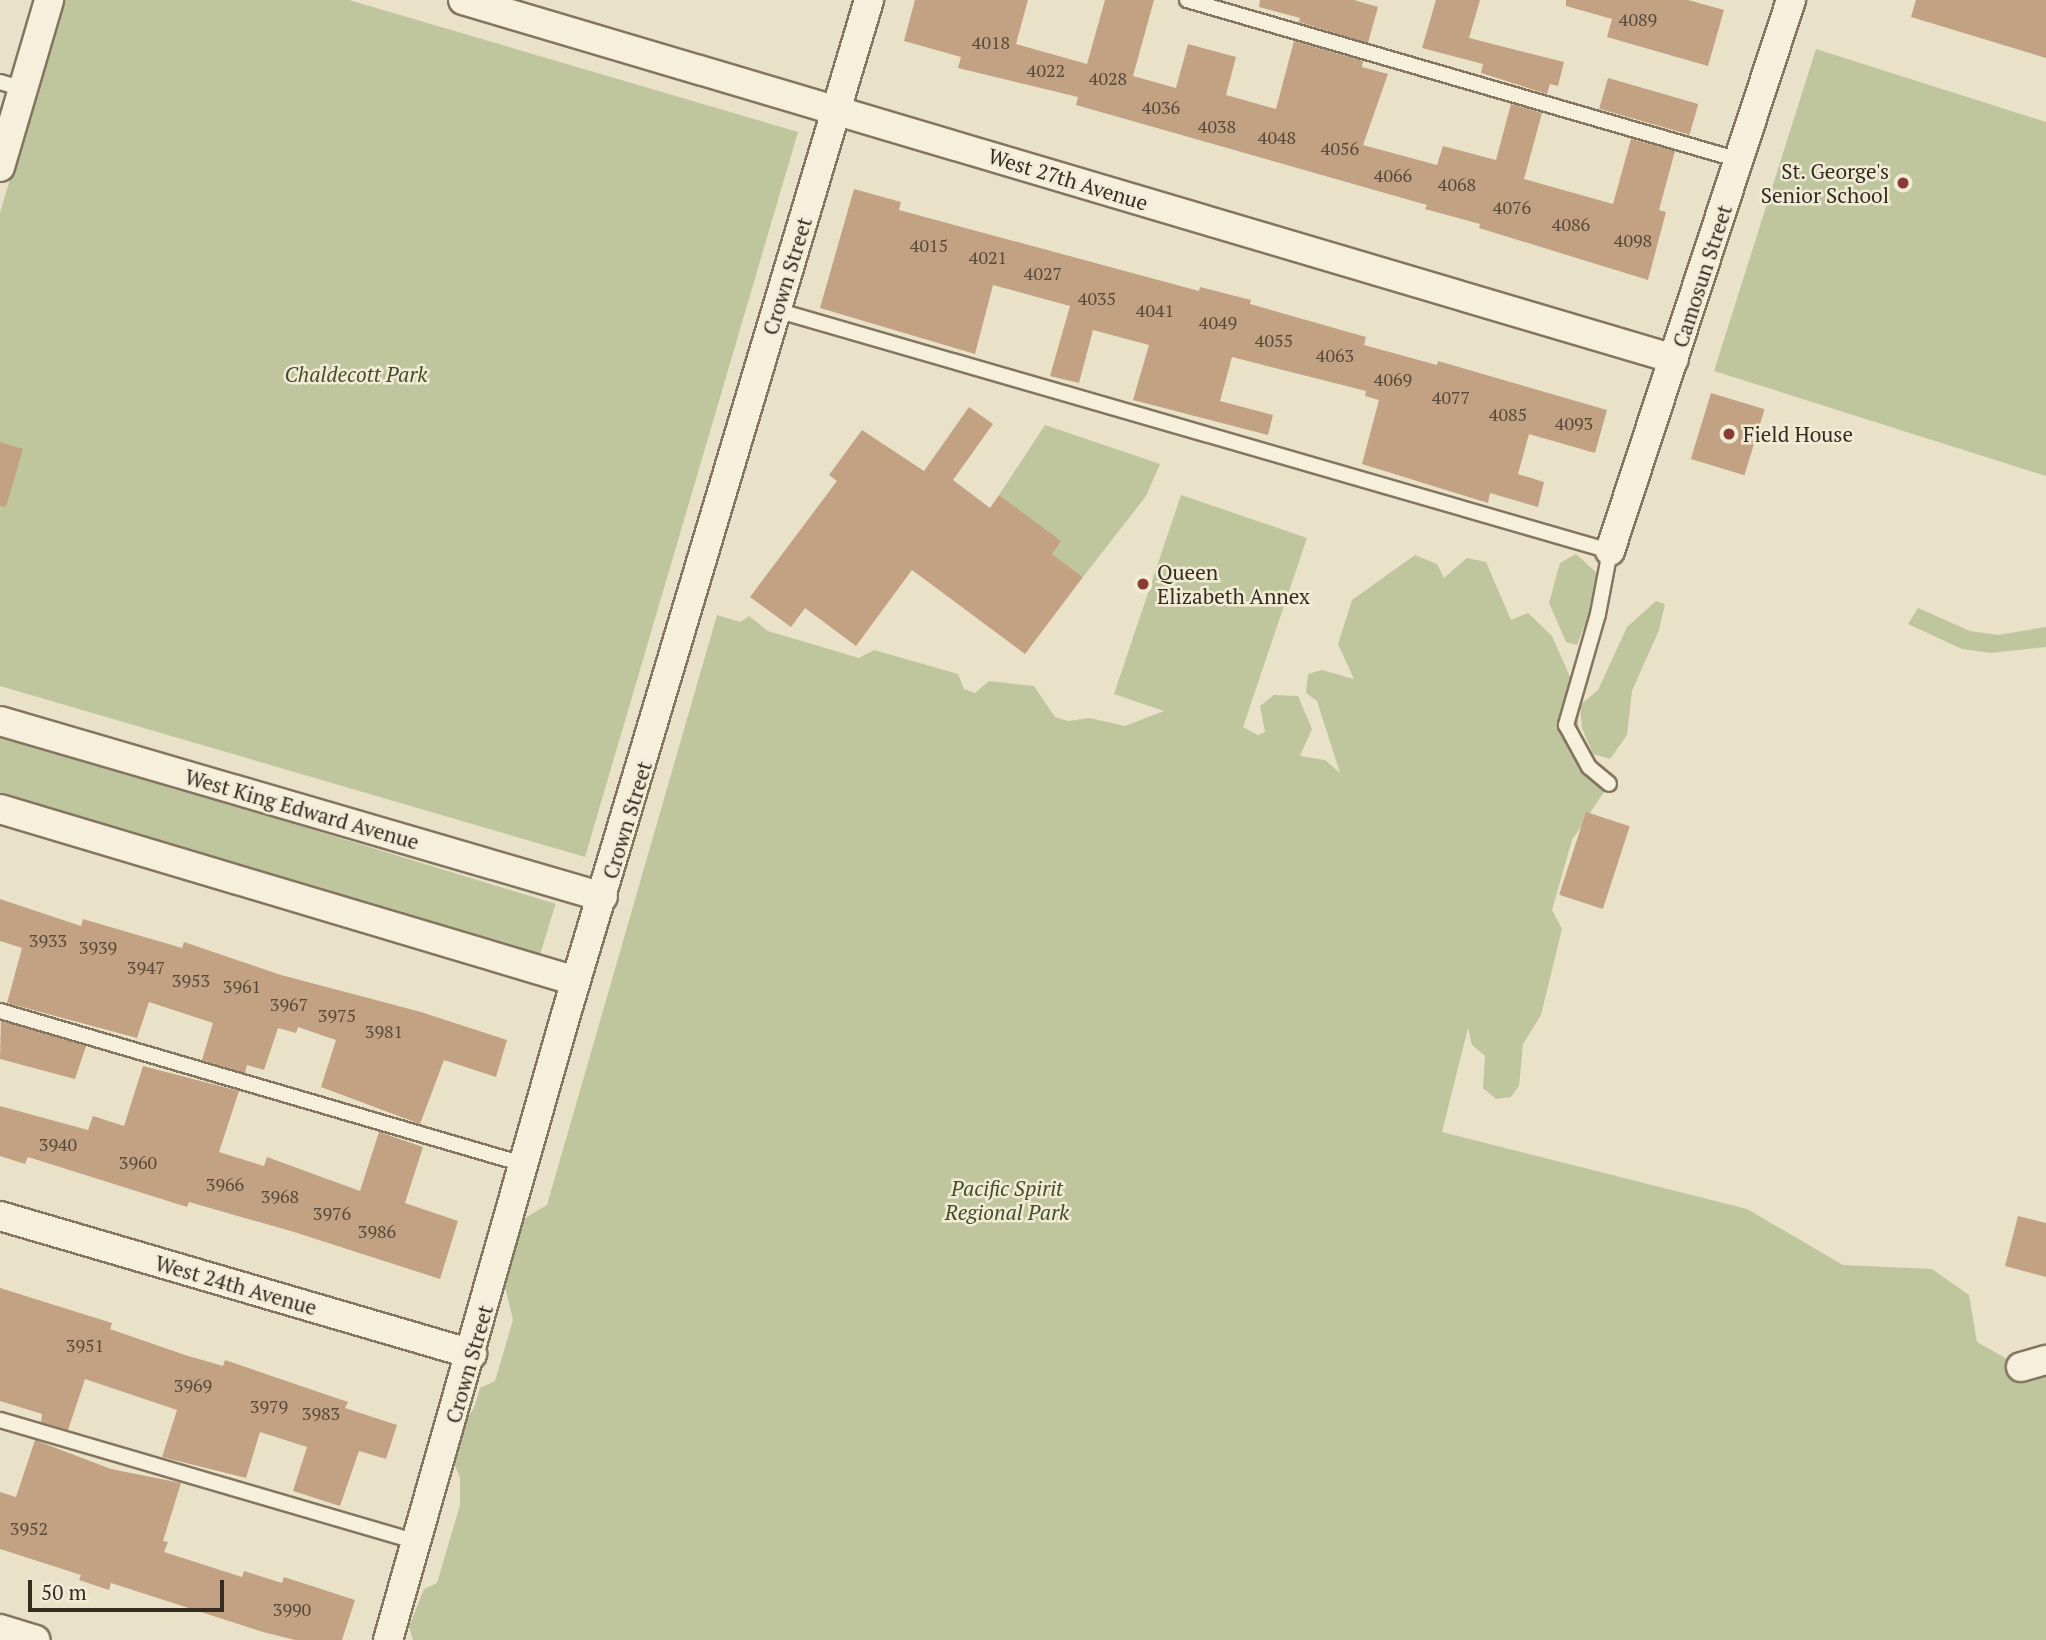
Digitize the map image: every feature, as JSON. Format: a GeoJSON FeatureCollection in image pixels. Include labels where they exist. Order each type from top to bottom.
{"type":"FeatureCollection","features":[{"type":"Feature","properties":{"kind":"street"},"geometry":{"type":"LineString","coordinates":[[0,167],[12,85],[50,0]]}},
{"type":"Feature","properties":{"kind":"street","name":"West 27th Avenue"},"geometry":{"type":"LineString","coordinates":[[463,0],[1674,359]]}},
{"type":"Feature","properties":{"kind":"street","name":"Crown Street"},"geometry":{"type":"LineString","coordinates":[[388,1640],[472,1354],[576,981],[869,0]]}},
{"type":"Feature","properties":{"kind":"street","name":"Camosun Street"},"geometry":{"type":"LineString","coordinates":[[1610,551],[1791,0]]}},
{"type":"Feature","properties":{"kind":"street","name":"West King Edward Avenue"},"geometry":{"type":"LineString","coordinates":[[0,721],[603,897]]}},
{"type":"Feature","properties":{"kind":"street"},"geometry":{"type":"LineString","coordinates":[[0,809],[576,981]]}},
{"type":"Feature","properties":{"kind":"street","name":"West 24th Avenue"},"geometry":{"type":"LineString","coordinates":[[0,1216],[472,1354]]}},
{"type":"Feature","properties":{"kind":"street"},"geometry":{"type":"LineString","coordinates":[[0,1629],[35,1640]]}},
{"type":"Feature","properties":{"kind":"lane"},"geometry":{"type":"LineString","coordinates":[[1187,0],[1739,160]]}},
{"type":"Feature","properties":{"kind":"lane"},"geometry":{"type":"LineString","coordinates":[[776,310],[1610,551],[1598,614],[1566,726],[1589,767],[1609,784]]}},
{"type":"Feature","properties":{"kind":"lane"},"geometry":{"type":"LineString","coordinates":[[0,1011],[523,1164]]}},
{"type":"Feature","properties":{"kind":"lane"},"geometry":{"type":"LineString","coordinates":[[0,1420],[418,1542]]}},
{"type":"Feature","properties":{"kind":"green space","name":"Chaldecott Park"},"geometry":{"type":"Polygon","coordinates":[[[63,0],[349,0],[798,132],[585,857],[0,686],[0,213],[63,0]]]}},
{"type":"Feature","properties":{"kind":"green space"},"geometry":{"type":"Polygon","coordinates":[[[1816,49],[2046,122],[2046,476],[1714,371],[1816,49]]]}},
{"type":"Feature","properties":{"kind":"green space"},"geometry":{"type":"Polygon","coordinates":[[[1045,425],[1160,464],[1146,496],[1083,577],[1052,554],[1060,541],[999,495],[1045,425]]]}},
{"type":"Feature","properties":{"kind":"green space","name":"Pacific Spirit Regional Park"},"geometry":{"type":"Polygon","coordinates":[[[1181,495],[1307,538],[1243,727],[1258,735],[1265,732],[1260,706],[1274,695],[1298,696],[1312,729],[1300,756],[1325,760],[1340,773],[1317,701],[1306,693],[1308,674],[1322,670],[1354,679],[1338,644],[1352,600],[1415,555],[1437,564],[1444,578],[1467,558],[1486,562],[1511,620],[1528,613],[1552,636],[1579,697],[1578,733],[1593,759],[1604,792],[1572,840],[1552,910],[1562,929],[1541,1015],[1523,1044],[1519,1086],[1511,1097],[1496,1099],[1483,1088],[1485,1056],[1472,1045],[1468,1028],[1442,1132],[1747,1209],[1843,1265],[1932,1269],[1969,1295],[1977,1342],[2021,1367],[2046,1375],[2046,1640],[413,1640],[409,1627],[424,1589],[437,1583],[460,1505],[460,1477],[449,1453],[454,1437],[474,1408],[480,1388],[495,1381],[513,1320],[502,1274],[525,1218],[547,1205],[717,615],[740,622],[749,616],[768,631],[859,658],[874,650],[958,674],[964,689],[975,693],[989,681],[1034,686],[1055,717],[1068,721],[1090,718],[1125,726],[1164,711],[1114,694],[1181,495]]]}},
{"type":"Feature","properties":{"kind":"green space"},"geometry":{"type":"Polygon","coordinates":[[[1576,554],[1599,575],[1598,591],[1577,645],[1566,642],[1549,603],[1560,563],[1576,554]]]}},
{"type":"Feature","properties":{"kind":"green space"},"geometry":{"type":"Polygon","coordinates":[[[1656,601],[1665,604],[1659,630],[1632,691],[1627,735],[1610,759],[1593,754],[1582,728],[1580,705],[1598,690],[1627,627],[1656,601]]]}},
{"type":"Feature","properties":{"kind":"green space"},"geometry":{"type":"Polygon","coordinates":[[[1918,608],[1970,631],[1998,635],[2046,627],[2046,647],[1991,653],[1962,649],[1908,624],[1918,608]]]}},
{"type":"Feature","properties":{"kind":"green space"},"geometry":{"type":"Polygon","coordinates":[[[0,734],[556,904],[538,960],[0,796],[0,734]]]}},
{"type":"Feature","properties":{"kind":"building"},"geometry":{"type":"Polygon","coordinates":[[[915,0],[1028,0],[1016,44],[1087,64],[1105,0],[1154,0],[1133,76],[1176,88],[1188,44],[1236,57],[1226,95],[1276,109],[1294,41],[1363,61],[1362,67],[1388,74],[1363,145],[1437,165],[1443,146],[1496,160],[1511,104],[1542,113],[1524,179],[1613,204],[1631,139],[1675,151],[1659,210],[1666,212],[1648,280],[1479,228],[1480,224],[1425,209],[1427,205],[1076,105],[1078,97],[958,68],[961,57],[904,41],[915,0]]]}},
{"type":"Feature","properties":{"kind":"building"},"geometry":{"type":"Polygon","coordinates":[[[1260,0],[1354,0],[1378,7],[1368,43],[1299,22],[1300,18],[1259,7],[1260,0]]]}},
{"type":"Feature","properties":{"kind":"building"},"geometry":{"type":"Polygon","coordinates":[[[1436,0],[1480,0],[1469,38],[1564,62],[1558,86],[1550,84],[1547,94],[1481,73],[1483,64],[1422,48],[1436,0]]]}},
{"type":"Feature","properties":{"kind":"building"},"geometry":{"type":"Polygon","coordinates":[[[1566,0],[1688,0],[1724,10],[1708,66],[1607,37],[1612,19],[1566,6],[1566,0]]]}},
{"type":"Feature","properties":{"kind":"building"},"geometry":{"type":"Polygon","coordinates":[[[1916,0],[2046,0],[2046,58],[1911,17],[1916,0]]]}},
{"type":"Feature","properties":{"kind":"building"},"geometry":{"type":"Polygon","coordinates":[[[1608,78],[1698,104],[1690,135],[1599,109],[1608,78]]]}},
{"type":"Feature","properties":{"kind":"building"},"geometry":{"type":"Polygon","coordinates":[[[854,189],[901,202],[899,210],[1199,291],[1200,287],[1251,300],[1250,304],[1366,337],[1364,345],[1437,365],[1438,361],[1607,410],[1595,453],[1529,434],[1518,474],[1544,482],[1538,507],[1490,493],[1488,503],[1362,464],[1379,400],[1365,396],[1366,391],[1232,357],[1220,401],[1273,415],[1268,435],[1133,400],[1149,345],[1093,330],[1079,383],[1050,376],[1070,306],[993,285],[975,354],[820,308],[854,189]]]}},
{"type":"Feature","properties":{"kind":"building","name":"Field House"},"geometry":{"type":"Polygon","coordinates":[[[1711,393],[1765,409],[1744,475],[1691,459],[1711,393]]]}},
{"type":"Feature","properties":{"kind":"building"},"geometry":{"type":"Polygon","coordinates":[[[969,407],[993,424],[953,480],[990,508],[999,495],[1061,541],[1052,554],[1083,577],[1025,654],[912,570],[856,646],[805,608],[791,627],[750,597],[837,481],[829,475],[862,430],[924,471],[969,407]]]}},
{"type":"Feature","properties":{"kind":"building"},"geometry":{"type":"Polygon","coordinates":[[[0,442],[23,449],[6,507],[0,506],[0,442]]]}},
{"type":"Feature","properties":{"kind":"building"},"geometry":{"type":"Polygon","coordinates":[[[1586,812],[1630,826],[1603,909],[1559,895],[1586,812]]]}},
{"type":"Feature","properties":{"kind":"building"},"geometry":{"type":"Polygon","coordinates":[[[0,899],[81,926],[83,919],[182,948],[184,942],[281,975],[421,1012],[507,1040],[496,1077],[444,1060],[420,1124],[321,1087],[336,1040],[298,1027],[296,1033],[278,1028],[264,1070],[247,1065],[245,1073],[202,1060],[213,1023],[149,1002],[137,1038],[7,1003],[22,948],[0,941],[0,899]]]}},
{"type":"Feature","properties":{"kind":"building"},"geometry":{"type":"Polygon","coordinates":[[[1,1021],[86,1046],[75,1079],[0,1059],[1,1021]]]}},
{"type":"Feature","properties":{"kind":"building"},"geometry":{"type":"Polygon","coordinates":[[[143,1066],[239,1091],[219,1152],[264,1166],[267,1157],[360,1191],[379,1132],[423,1147],[405,1203],[458,1221],[440,1279],[294,1232],[189,1202],[187,1207],[28,1157],[25,1164],[0,1156],[0,1106],[88,1130],[93,1116],[124,1126],[143,1066]]]}},
{"type":"Feature","properties":{"kind":"building"},"geometry":{"type":"Polygon","coordinates":[[[2018,1216],[2046,1223],[2046,1277],[2005,1266],[2018,1216]]]}},
{"type":"Feature","properties":{"kind":"building"},"geometry":{"type":"Polygon","coordinates":[[[0,1288],[112,1323],[110,1329],[185,1355],[223,1366],[225,1360],[348,1402],[345,1408],[397,1425],[386,1459],[359,1451],[340,1506],[293,1491],[307,1447],[260,1432],[246,1478],[162,1457],[177,1410],[85,1379],[68,1430],[41,1422],[42,1414],[0,1401],[0,1288]]]}},
{"type":"Feature","properties":{"kind":"building"},"geometry":{"type":"Polygon","coordinates":[[[35,1440],[111,1469],[181,1483],[163,1541],[168,1542],[164,1552],[242,1577],[244,1571],[282,1583],[284,1577],[355,1600],[342,1640],[295,1640],[263,1632],[111,1583],[109,1590],[79,1580],[81,1575],[0,1549],[0,1492],[16,1497],[35,1440]]]}},
{"type":"Feature","properties":{"kind":"place","name":"St. George's Senior School"},"geometry":{"type":"Point","coordinates":[1903,183]}},
{"type":"Feature","properties":{"kind":"place","name":"Field House"},"geometry":{"type":"Point","coordinates":[1729,434]}},
{"type":"Feature","properties":{"kind":"place","name":"Queen Elizabeth Annex"},"geometry":{"type":"Point","coordinates":[1143,584]}}]}
